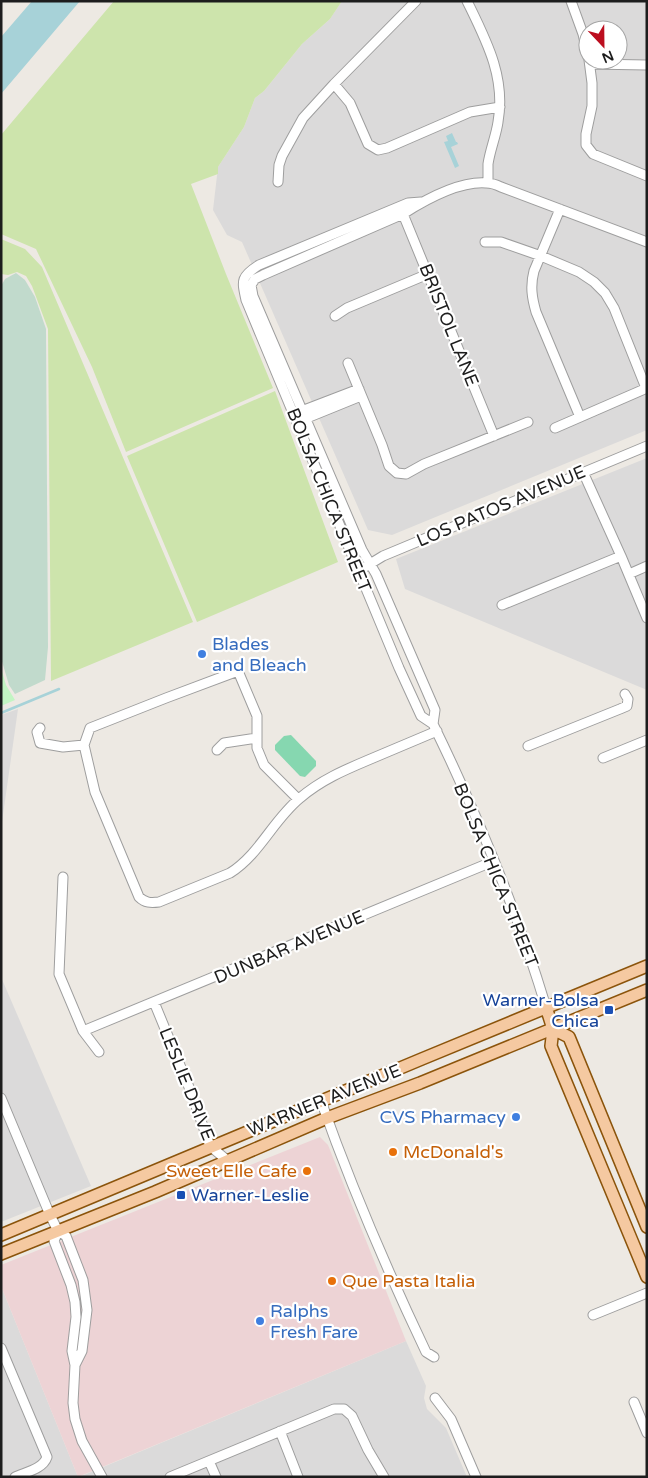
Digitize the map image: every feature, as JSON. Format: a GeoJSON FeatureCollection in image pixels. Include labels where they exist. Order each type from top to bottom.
{"type":"FeatureCollection","features":[{"type":"Feature","properties":{"kind":"main road","name":"WARNER AVENUE"},"geometry":{"type":"LineString","coordinates":[[1,1235],[118,1187],[210,1146],[321,1100],[351,1090],[647,966]]}},
{"type":"Feature","properties":{"kind":"main road","name":"WARNER AVENUE"},"geometry":{"type":"LineString","coordinates":[[1,1254],[58,1232],[328,1118],[420,1083],[647,990]]}},
{"type":"Feature","properties":{"kind":"main road","name":"BOLSA CHICA STREET"},"geometry":{"type":"LineString","coordinates":[[546,1007],[553,1029],[551,1046],[647,1277]]}},
{"type":"Feature","properties":{"kind":"main road"},"geometry":{"type":"LineString","coordinates":[[553,1029],[569,1037],[647,1226]]}},
{"type":"Feature","properties":{"kind":"main road"},"geometry":{"type":"LineString","coordinates":[[611,1192],[630,1185]]}},
{"type":"Feature","properties":{"kind":"street"},"geometry":{"type":"LineString","coordinates":[[278,182],[282,156],[303,118],[416,1]]}},
{"type":"Feature","properties":{"kind":"street"},"geometry":{"type":"LineString","coordinates":[[466,1],[488,45],[498,83],[500,106],[488,164],[488,183]]}},
{"type":"Feature","properties":{"kind":"street"},"geometry":{"type":"LineString","coordinates":[[571,1],[578,20]]}},
{"type":"Feature","properties":{"kind":"street"},"geometry":{"type":"LineString","coordinates":[[628,63],[647,65]]}},
{"type":"Feature","properties":{"kind":"street"},"geometry":{"type":"LineString","coordinates":[[590,70],[592,106],[586,134],[586,145],[593,154],[647,176]]}},
{"type":"Feature","properties":{"kind":"street"},"geometry":{"type":"LineString","coordinates":[[334,84],[350,103],[368,144],[378,150],[387,148],[470,112],[500,106]]}},
{"type":"Feature","properties":{"kind":"street"},"geometry":{"type":"LineString","coordinates":[[403,214],[421,202],[458,187],[488,183],[647,242]]}},
{"type":"Feature","properties":{"kind":"street","name":"BOLSA CHICA STREET"},"geometry":{"type":"LineString","coordinates":[[421,202],[408,203],[259,265],[244,277],[242,284],[246,300],[362,550],[376,574],[435,710],[435,727],[494,862],[532,960],[546,1007]]}},
{"type":"Feature","properties":{"kind":"street"},"geometry":{"type":"LineString","coordinates":[[560,209],[532,279],[532,295],[536,312],[580,417]]}},
{"type":"Feature","properties":{"kind":"street","name":"BOLSA CHICA STREET"},"geometry":{"type":"LineString","coordinates":[[403,214],[263,275],[256,279],[252,285],[252,292],[359,571],[421,716],[435,727]]}},
{"type":"Feature","properties":{"kind":"street","name":"BRISTOL LANE"},"geometry":{"type":"LineString","coordinates":[[403,214],[494,436]]}},
{"type":"Feature","properties":{"kind":"street"},"geometry":{"type":"LineString","coordinates":[[486,242],[501,242],[541,256],[579,272],[594,282],[605,293],[614,308],[646,388],[555,428]]}},
{"type":"Feature","properties":{"kind":"street"},"geometry":{"type":"LineString","coordinates":[[335,316],[348,308],[428,274]]}},
{"type":"Feature","properties":{"kind":"street"},"geometry":{"type":"LineString","coordinates":[[348,363],[389,466],[397,473],[406,474],[424,464],[528,422]]}},
{"type":"Feature","properties":{"kind":"street"},"geometry":{"type":"LineString","coordinates":[[300,416],[360,393]]}},
{"type":"Feature","properties":{"kind":"street","name":"LOS PATOS AVENUE"},"geometry":{"type":"LineString","coordinates":[[359,571],[383,556],[647,446]]}},
{"type":"Feature","properties":{"kind":"street"},"geometry":{"type":"LineString","coordinates":[[583,472],[647,618]]}},
{"type":"Feature","properties":{"kind":"street"},"geometry":{"type":"LineString","coordinates":[[502,605],[621,556]]}},
{"type":"Feature","properties":{"kind":"street"},"geometry":{"type":"LineString","coordinates":[[628,574],[647,566]]}},
{"type":"Feature","properties":{"kind":"street"},"geometry":{"type":"LineString","coordinates":[[298,799],[264,765],[257,748],[257,716],[238,670],[90,728],[84,745],[95,792],[138,897],[149,902],[159,902],[240,866],[252,855],[298,799],[318,783],[435,727]]}},
{"type":"Feature","properties":{"kind":"street"},"geometry":{"type":"LineString","coordinates":[[528,746],[627,706],[628,699],[625,694]]}},
{"type":"Feature","properties":{"kind":"street"},"geometry":{"type":"LineString","coordinates":[[40,728],[37,732],[40,743],[64,747],[84,745]]}},
{"type":"Feature","properties":{"kind":"street"},"geometry":{"type":"LineString","coordinates":[[217,750],[224,743],[257,738]]}},
{"type":"Feature","properties":{"kind":"street"},"geometry":{"type":"LineString","coordinates":[[603,758],[647,740]]}},
{"type":"Feature","properties":{"kind":"street","name":"DUNBAR AVENUE"},"geometry":{"type":"LineString","coordinates":[[84,1031],[494,862]]}},
{"type":"Feature","properties":{"kind":"street"},"geometry":{"type":"LineString","coordinates":[[63,877],[59,974],[84,1031],[99,1052]]}},
{"type":"Feature","properties":{"kind":"street","name":"LESLIE DRIVE"},"geometry":{"type":"LineString","coordinates":[[154,1002],[191,1092],[210,1146],[228,1160]]}},
{"type":"Feature","properties":{"kind":"street"},"geometry":{"type":"LineString","coordinates":[[1,1098],[50,1215],[58,1232],[66,1236],[83,1280],[86,1297],[86,1323],[82,1351],[75,1365]]}},
{"type":"Feature","properties":{"kind":"street"},"geometry":{"type":"LineString","coordinates":[[321,1100],[378,1246],[426,1352],[434,1357]]}},
{"type":"Feature","properties":{"kind":"street"},"geometry":{"type":"LineString","coordinates":[[58,1232],[54,1242],[71,1286],[75,1302],[76,1317],[72,1351],[75,1365],[73,1403],[75,1419],[82,1440],[102,1477]]}},
{"type":"Feature","properties":{"kind":"street"},"geometry":{"type":"LineString","coordinates":[[594,1315],[647,1294]]}},
{"type":"Feature","properties":{"kind":"street"},"geometry":{"type":"LineString","coordinates":[[1,1348],[47,1457],[41,1466],[15,1477]]}},
{"type":"Feature","properties":{"kind":"street"},"geometry":{"type":"LineString","coordinates":[[435,1398],[451,1418],[476,1477]]}},
{"type":"Feature","properties":{"kind":"street"},"geometry":{"type":"LineString","coordinates":[[634,1402],[647,1433]]}},
{"type":"Feature","properties":{"kind":"street"},"geometry":{"type":"LineString","coordinates":[[170,1477],[334,1409],[344,1409],[352,1416],[368,1450],[384,1477]]}},
{"type":"Feature","properties":{"kind":"street"},"geometry":{"type":"LineString","coordinates":[[280,1431],[298,1477]]}},
{"type":"Feature","properties":{"kind":"street"},"geometry":{"type":"LineString","coordinates":[[209,1461],[216,1477]]}},
{"type":"Feature","properties":{"kind":"shaded area"},"geometry":{"type":"Polygon","coordinates":[[[342,1],[647,1],[647,430],[392,535],[368,530],[242,242],[227,235],[213,210],[218,167],[244,127],[255,98],[264,91],[302,44],[330,19],[342,1]]]}},
{"type":"Feature","properties":{"kind":"shaded area"},"geometry":{"type":"Polygon","coordinates":[[[647,458],[647,690],[405,589],[396,559],[647,458]]]}},
{"type":"Feature","properties":{"kind":"shaded area"},"geometry":{"type":"Polygon","coordinates":[[[18,709],[1,829],[1,715],[18,709]]]}},
{"type":"Feature","properties":{"kind":"shaded area"},"geometry":{"type":"Polygon","coordinates":[[[1,977],[91,1186],[1,1222],[1,977]]]}},
{"type":"Feature","properties":{"kind":"shaded area"},"geometry":{"type":"Polygon","coordinates":[[[320,1137],[328,1145],[406,1341],[78,1477],[1,1286],[1,1265],[320,1137]]]}},
{"type":"Feature","properties":{"kind":"shaded area"},"geometry":{"type":"Polygon","coordinates":[[[1,1286],[78,1477],[1,1477],[1,1286]]]}},
{"type":"Feature","properties":{"kind":"shaded area"},"geometry":{"type":"Polygon","coordinates":[[[406,1341],[426,1386],[424,1398],[427,1409],[446,1428],[467,1477],[79,1477],[406,1341]]]}},
{"type":"Feature","properties":{"kind":"green space"},"geometry":{"type":"Polygon","coordinates":[[[114,1],[342,1],[330,19],[302,44],[264,91],[255,98],[244,127],[218,167],[218,174],[191,184],[273,388],[126,452],[92,367],[36,249],[1,234],[1,135],[114,1]]]}},
{"type":"Feature","properties":{"kind":"green space"},"geometry":{"type":"Polygon","coordinates":[[[1,239],[25,249],[42,267],[193,622],[51,681],[48,329],[32,286],[26,276],[17,272],[8,275],[1,274],[1,239]]]}},
{"type":"Feature","properties":{"kind":"green space"},"geometry":{"type":"Polygon","coordinates":[[[16,273],[25,280],[35,297],[46,329],[48,647],[45,680],[15,694],[9,685],[1,658],[1,286],[5,279],[16,273]]]}},
{"type":"Feature","properties":{"kind":"green space"},"geometry":{"type":"Polygon","coordinates":[[[275,391],[338,562],[197,622],[127,456],[275,391]]]}},
{"type":"Feature","properties":{"kind":"green space"},"geometry":{"type":"Polygon","coordinates":[[[1,668],[6,685],[15,700],[1,706],[1,668]]]}},
{"type":"Feature","properties":{"kind":"green space"},"geometry":{"type":"Polygon","coordinates":[[[291,735],[316,761],[316,766],[305,777],[300,776],[275,750],[275,745],[284,736],[291,735]]]}},
{"type":"Feature","properties":{"kind":"water"},"geometry":{"type":"Polygon","coordinates":[[[32,1],[80,1],[1,94],[1,37],[32,1]]]}},
{"type":"Feature","properties":{"kind":"water"},"geometry":{"type":"Polygon","coordinates":[[[452,133],[458,144],[451,147],[459,166],[455,168],[444,142],[448,141],[446,136],[452,133]]]}},
{"type":"Feature","properties":{"kind":"waterway"},"geometry":{"type":"LineString","coordinates":[[1,713],[59,689]]}},
{"type":"Feature","properties":{"kind":"place","name":"Blades and Bleach"},"geometry":{"type":"Point","coordinates":[202,654]}},
{"type":"Feature","properties":{"kind":"place","name":"Warner-Bolsa Chica"},"geometry":{"type":"Point","coordinates":[609,1010]}},
{"type":"Feature","properties":{"kind":"place","name":"CVS Pharmacy"},"geometry":{"type":"Point","coordinates":[516,1117]}},
{"type":"Feature","properties":{"kind":"place","name":"McDonald's"},"geometry":{"type":"Point","coordinates":[393,1152]}},
{"type":"Feature","properties":{"kind":"place","name":"Sweet Elle Cafe"},"geometry":{"type":"Point","coordinates":[307,1171]}},
{"type":"Feature","properties":{"kind":"place","name":"Warner-Leslie"},"geometry":{"type":"Point","coordinates":[181,1195]}},
{"type":"Feature","properties":{"kind":"place","name":"Que Pasta Italia"},"geometry":{"type":"Point","coordinates":[332,1281]}},
{"type":"Feature","properties":{"kind":"place","name":"Ralphs Fresh Fare"},"geometry":{"type":"Point","coordinates":[260,1321]}}]}
